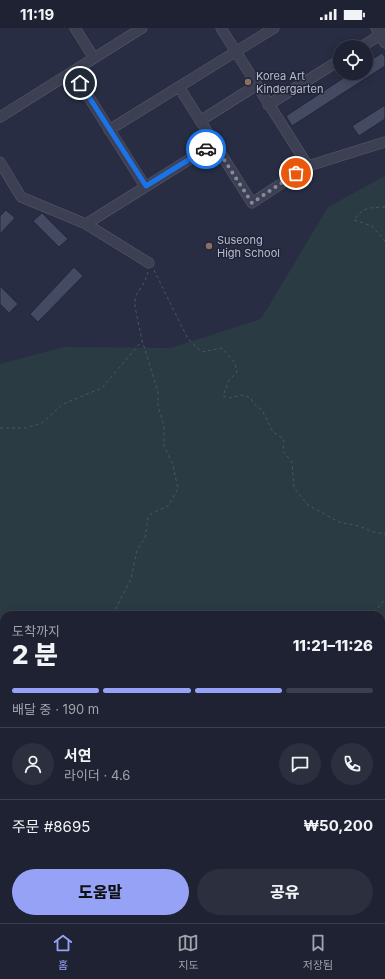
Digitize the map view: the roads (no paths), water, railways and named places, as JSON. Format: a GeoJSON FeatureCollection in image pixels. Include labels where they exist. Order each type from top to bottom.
{"type":"FeatureCollection","features":[{"type":"Feature","properties":{"kind":"street"},"geometry":{"type":"LineString","coordinates":[[74,28],[94,58]]}},
{"type":"Feature","properties":{"kind":"street"},"geometry":{"type":"LineString","coordinates":[[0,117],[142,28]]}},
{"type":"Feature","properties":{"kind":"street"},"geometry":{"type":"LineString","coordinates":[[221,28],[268,105],[308,166]]}},
{"type":"Feature","properties":{"kind":"street"},"geometry":{"type":"LineString","coordinates":[[108,130],[274,28]]}},
{"type":"Feature","properties":{"kind":"street"},"geometry":{"type":"LineString","coordinates":[[268,105],[333,64]]}},
{"type":"Feature","properties":{"kind":"street"},"geometry":{"type":"LineString","coordinates":[[73,72],[108,130],[146,186]]}},
{"type":"Feature","properties":{"kind":"street"},"geometry":{"type":"LineString","coordinates":[[200,121],[257,85]]}},
{"type":"Feature","properties":{"kind":"street"},"geometry":{"type":"LineString","coordinates":[[179,87],[252,203],[308,166],[385,142]]}},
{"type":"Feature","properties":{"kind":"street"},"geometry":{"type":"LineString","coordinates":[[86,224],[214,144]]}},
{"type":"Feature","properties":{"kind":"street"},"geometry":{"type":"LineString","coordinates":[[0,162],[21,198],[86,224],[148,263]]}},
{"type":"Feature","properties":{"kind":"place","name":"Korea Art Kindergarten"},"geometry":{"type":"Point","coordinates":[248,82]}},
{"type":"Feature","properties":{"kind":"place","name":"Suseong High School"},"geometry":{"type":"Point","coordinates":[209,246]}}]}
